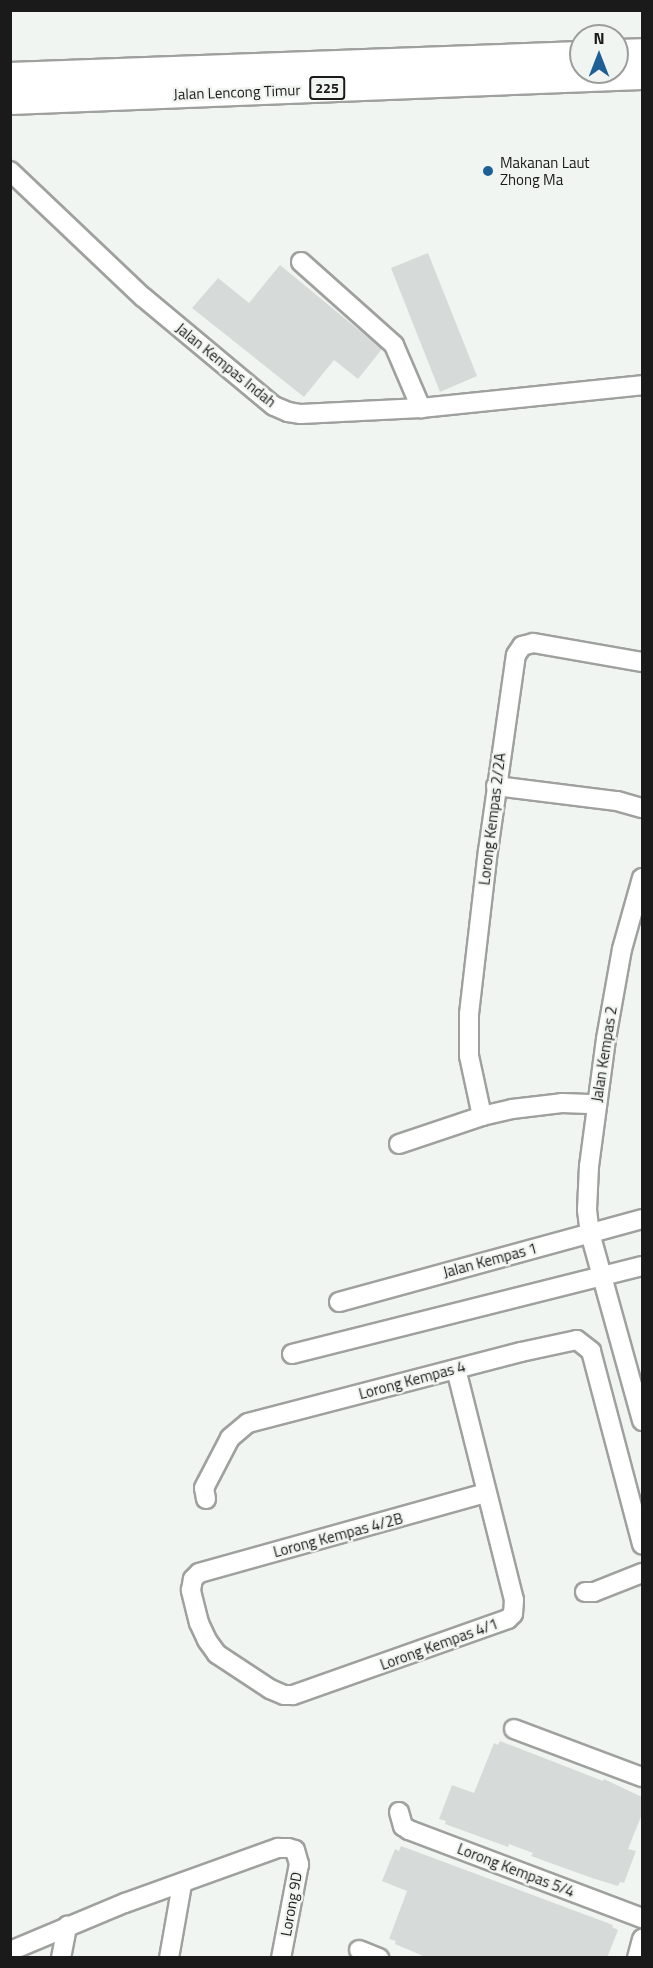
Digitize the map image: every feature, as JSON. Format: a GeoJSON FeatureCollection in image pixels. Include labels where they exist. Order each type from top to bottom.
{"type":"FeatureCollection","features":[{"type":"Feature","properties":{"kind":"highway","name":"Jalan Lencong Timur"},"geometry":{"type":"LineString","coordinates":[[10,76],[569,55]]}},
{"type":"Feature","properties":{"kind":"highway","name":"Jalan Lencong Timur"},"geometry":{"type":"LineString","coordinates":[[10,101],[642,76]]}},
{"type":"Feature","properties":{"kind":"street","name":"Jalan Kempas Indah"},"geometry":{"type":"LineString","coordinates":[[10,171],[143,297],[274,406],[288,412],[301,414],[421,408],[642,385]]}},
{"type":"Feature","properties":{"kind":"street"},"geometry":{"type":"LineString","coordinates":[[302,262],[394,345],[421,408]]}},
{"type":"Feature","properties":{"kind":"street","name":"Lorong Kempas 2/2A"},"geometry":{"type":"LineString","coordinates":[[482,1116],[470,1056],[469,1014],[496,786],[516,655],[522,646],[534,643],[642,662]]}},
{"type":"Feature","properties":{"kind":"street"},"geometry":{"type":"LineString","coordinates":[[496,786],[617,801],[642,808]]}},
{"type":"Feature","properties":{"kind":"street","name":"Jalan Kempas 2"},"geometry":{"type":"LineString","coordinates":[[642,878],[622,949],[596,1104],[588,1187],[590,1233],[642,1418]]}},
{"type":"Feature","properties":{"kind":"street"},"geometry":{"type":"LineString","coordinates":[[399,1144],[482,1116],[537,1105],[596,1104]]}},
{"type":"Feature","properties":{"kind":"street","name":"Jalan Kempas 1"},"geometry":{"type":"LineString","coordinates":[[339,1302],[642,1219]]}},
{"type":"Feature","properties":{"kind":"street"},"geometry":{"type":"LineString","coordinates":[[292,1354],[642,1266]]}},
{"type":"Feature","properties":{"kind":"street","name":"Lorong Kempas 4"},"geometry":{"type":"LineString","coordinates":[[206,1499],[204,1488],[230,1438],[242,1426],[456,1368],[577,1340],[591,1351],[642,1544]]}},
{"type":"Feature","properties":{"kind":"street","name":"Lorong Kempas 4/1"},"geometry":{"type":"LineString","coordinates":[[207,1640],[217,1654],[270,1689],[284,1695],[293,1695],[508,1618],[514,1610],[514,1600],[456,1368]]}},
{"type":"Feature","properties":{"kind":"street"},"geometry":{"type":"LineString","coordinates":[[609,1422],[642,1418]]}},
{"type":"Feature","properties":{"kind":"street","name":"Lorong Kempas 4/2B"},"geometry":{"type":"LineString","coordinates":[[207,1640],[195,1610],[191,1590],[193,1579],[199,1573],[486,1493]]}},
{"type":"Feature","properties":{"kind":"street"},"geometry":{"type":"LineString","coordinates":[[585,1592],[594,1592],[642,1573]]}},
{"type":"Feature","properties":{"kind":"street"},"geometry":{"type":"LineString","coordinates":[[514,1729],[642,1777]]}},
{"type":"Feature","properties":{"kind":"street","name":"Lorong Kempas 5/4"},"geometry":{"type":"LineString","coordinates":[[399,1812],[403,1826],[409,1830],[642,1918]]}},
{"type":"Feature","properties":{"kind":"street","name":"Lorong 9D"},"geometry":{"type":"LineString","coordinates":[[182,1884],[278,1848],[294,1850],[299,1864],[281,1958]]}},
{"type":"Feature","properties":{"kind":"street"},"geometry":{"type":"LineString","coordinates":[[10,1951],[67,1926],[182,1884]]}},
{"type":"Feature","properties":{"kind":"street"},"geometry":{"type":"LineString","coordinates":[[169,1958],[182,1884]]}},
{"type":"Feature","properties":{"kind":"street"},"geometry":{"type":"LineString","coordinates":[[61,1958],[67,1926]]}},
{"type":"Feature","properties":{"kind":"street"},"geometry":{"type":"LineString","coordinates":[[637,1958],[642,1939]]}},
{"type":"Feature","properties":{"kind":"street"},"geometry":{"type":"LineString","coordinates":[[359,1950],[379,1958]]}},
{"type":"Feature","properties":{"kind":"building"},"geometry":{"type":"Polygon","coordinates":[[[428,253],[477,376],[440,392],[391,268],[428,253]]]}},
{"type":"Feature","properties":{"kind":"building"},"geometry":{"type":"Polygon","coordinates":[[[280,265],[382,349],[358,379],[334,360],[304,397],[192,308],[218,278],[249,303],[280,265]]]}},
{"type":"Feature","properties":{"kind":"building"},"geometry":{"type":"Polygon","coordinates":[[[500,1741],[603,1781],[604,1779],[642,1797],[642,1814],[628,1849],[636,1851],[624,1883],[620,1882],[618,1886],[592,1878],[531,1856],[533,1853],[509,1844],[508,1847],[445,1824],[446,1821],[439,1819],[452,1785],[474,1793],[494,1743],[498,1745],[500,1741]]]}},
{"type":"Feature","properties":{"kind":"building"},"geometry":{"type":"Polygon","coordinates":[[[401,1846],[613,1925],[612,1927],[618,1930],[607,1958],[428,1958],[395,1944],[396,1941],[389,1939],[407,1891],[382,1881],[395,1849],[399,1851],[401,1846]]]}},
{"type":"Feature","properties":{"kind":"place","name":"Makanan Laut Zhong Ma"},"geometry":{"type":"Point","coordinates":[488,171]}}]}
